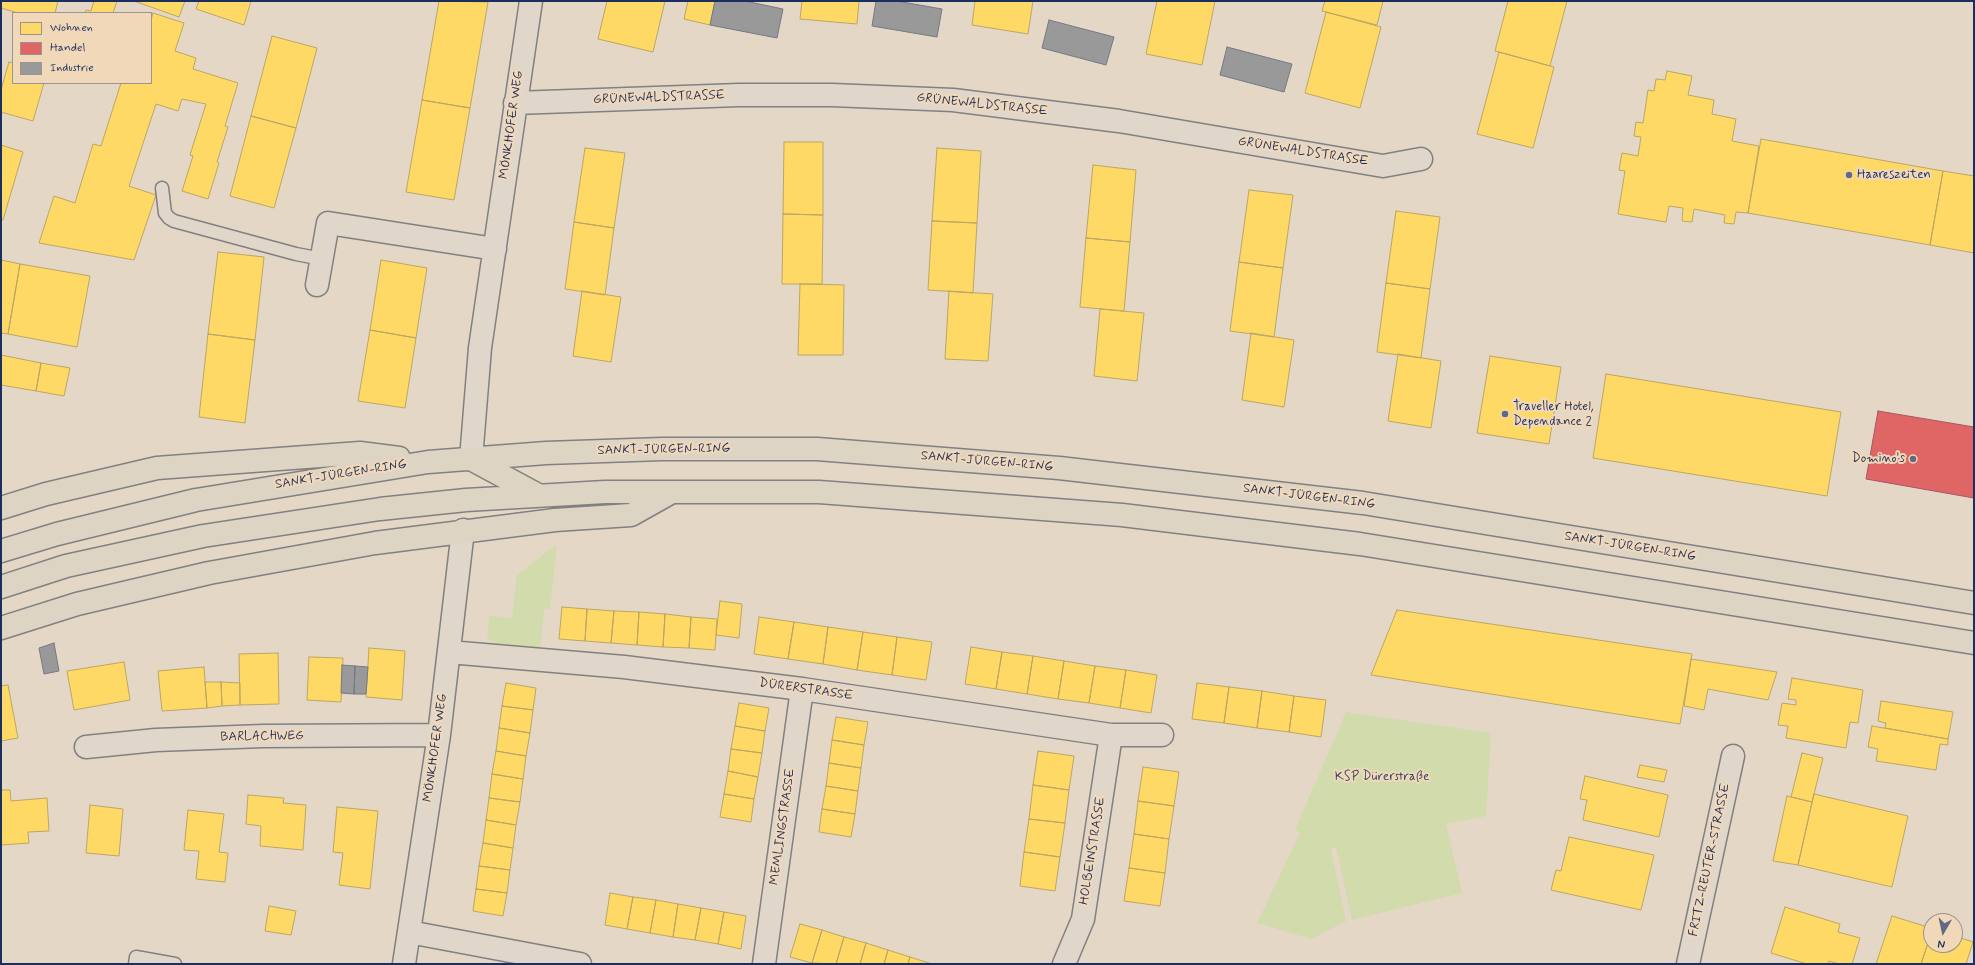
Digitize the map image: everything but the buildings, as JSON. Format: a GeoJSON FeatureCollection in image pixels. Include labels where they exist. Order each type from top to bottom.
{"type":"FeatureCollection","features":[{"type":"Feature","properties":{"kind":"main road","name":"SANKT-JÜRGEN-RING"},"geometry":{"type":"LineString","coordinates":[[1,551],[57,534],[196,500],[377,469],[428,462],[546,453],[654,450],[817,449],[1052,467],[1363,503],[1974,603]]}},
{"type":"Feature","properties":{"kind":"main road"},"geometry":{"type":"LineString","coordinates":[[1,508],[46,494],[157,468],[360,453],[428,462]]}},
{"type":"Feature","properties":{"kind":"main road"},"geometry":{"type":"LineString","coordinates":[[471,458],[538,495]]}},
{"type":"Feature","properties":{"kind":"main road"},"geometry":{"type":"LineString","coordinates":[[1,628],[76,604],[209,573],[375,543],[462,530],[555,520],[631,515],[673,491]]}},
{"type":"Feature","properties":{"kind":"main road"},"geometry":{"type":"LineString","coordinates":[[1,587],[66,566],[203,536],[380,508],[538,495],[673,491],[819,492],[1122,515],[1360,544],[1974,643]]}},
{"type":"Feature","properties":{"kind":"street","name":"MÖNKHOFER WEG"},"geometry":{"type":"LineString","coordinates":[[471,458],[480,348],[495,249],[514,103],[531,1]]}},
{"type":"Feature","properties":{"kind":"street","name":"GRÜNEWALDSTRASSE"},"geometry":{"type":"LineString","coordinates":[[514,103],[739,95],[832,95],[953,100],[1111,120],[1383,166],[1421,159]]}},
{"type":"Feature","properties":{"kind":"street"},"geometry":{"type":"LineString","coordinates":[[317,285],[328,223],[495,249]]}},
{"type":"Feature","properties":{"kind":"street","name":"MÖNKHOFER WEG"},"geometry":{"type":"LineString","coordinates":[[404,964],[439,735],[462,530]]}},
{"type":"Feature","properties":{"kind":"street","name":"DÜRERSTRASSE"},"geometry":{"type":"LineString","coordinates":[[449,652],[624,667],[802,689],[1110,735],[1162,735]]}},
{"type":"Feature","properties":{"kind":"street","name":"MEMLINGSTRASSE"},"geometry":{"type":"LineString","coordinates":[[764,964],[802,689]]}},
{"type":"Feature","properties":{"kind":"street","name":"BARLACHWEG"},"geometry":{"type":"LineString","coordinates":[[86,747],[156,740],[263,736],[439,735]]}},
{"type":"Feature","properties":{"kind":"street","name":"HOLBEINSTRASSE"},"geometry":{"type":"LineString","coordinates":[[1064,964],[1083,919],[1110,735]]}},
{"type":"Feature","properties":{"kind":"street","name":"FRITZ-REUTER-STRASSE"},"geometry":{"type":"LineString","coordinates":[[1688,964],[1733,756]]}},
{"type":"Feature","properties":{"kind":"street"},"geometry":{"type":"LineString","coordinates":[[409,932],[580,964]]}},
{"type":"Feature","properties":{"kind":"lane"},"geometry":{"type":"LineString","coordinates":[[162,188],[166,213],[169,218],[174,221],[296,254],[322,259]]}},
{"type":"Feature","properties":{"kind":"lane"},"geometry":{"type":"LineString","coordinates":[[135,964],[136,957],[175,964]]}},
{"type":"Feature","properties":{"kind":"green space"},"geometry":{"type":"Polygon","coordinates":[[[557,544],[550,609],[544,609],[540,651],[502,648],[487,638],[489,616],[512,618],[517,575],[557,544]]]}},
{"type":"Feature","properties":{"kind":"green space","name":"KSP Dürerstraße"},"geometry":{"type":"Polygon","coordinates":[[[1346,712],[1491,733],[1486,816],[1446,824],[1462,893],[1352,920],[1336,847],[1331,849],[1346,921],[1311,939],[1257,923],[1300,833],[1295,830],[1346,712]]]}},
{"type":"Feature","properties":{"kind":"place","name":"Haareszeiten"},"geometry":{"type":"Point","coordinates":[1849,175]}},
{"type":"Feature","properties":{"kind":"place","name":"Traveller Hotel, Dependance 2"},"geometry":{"type":"Point","coordinates":[1505,414]}},
{"type":"Feature","properties":{"kind":"place","name":"Domino's"},"geometry":{"type":"Point","coordinates":[1913,459]}}]}
